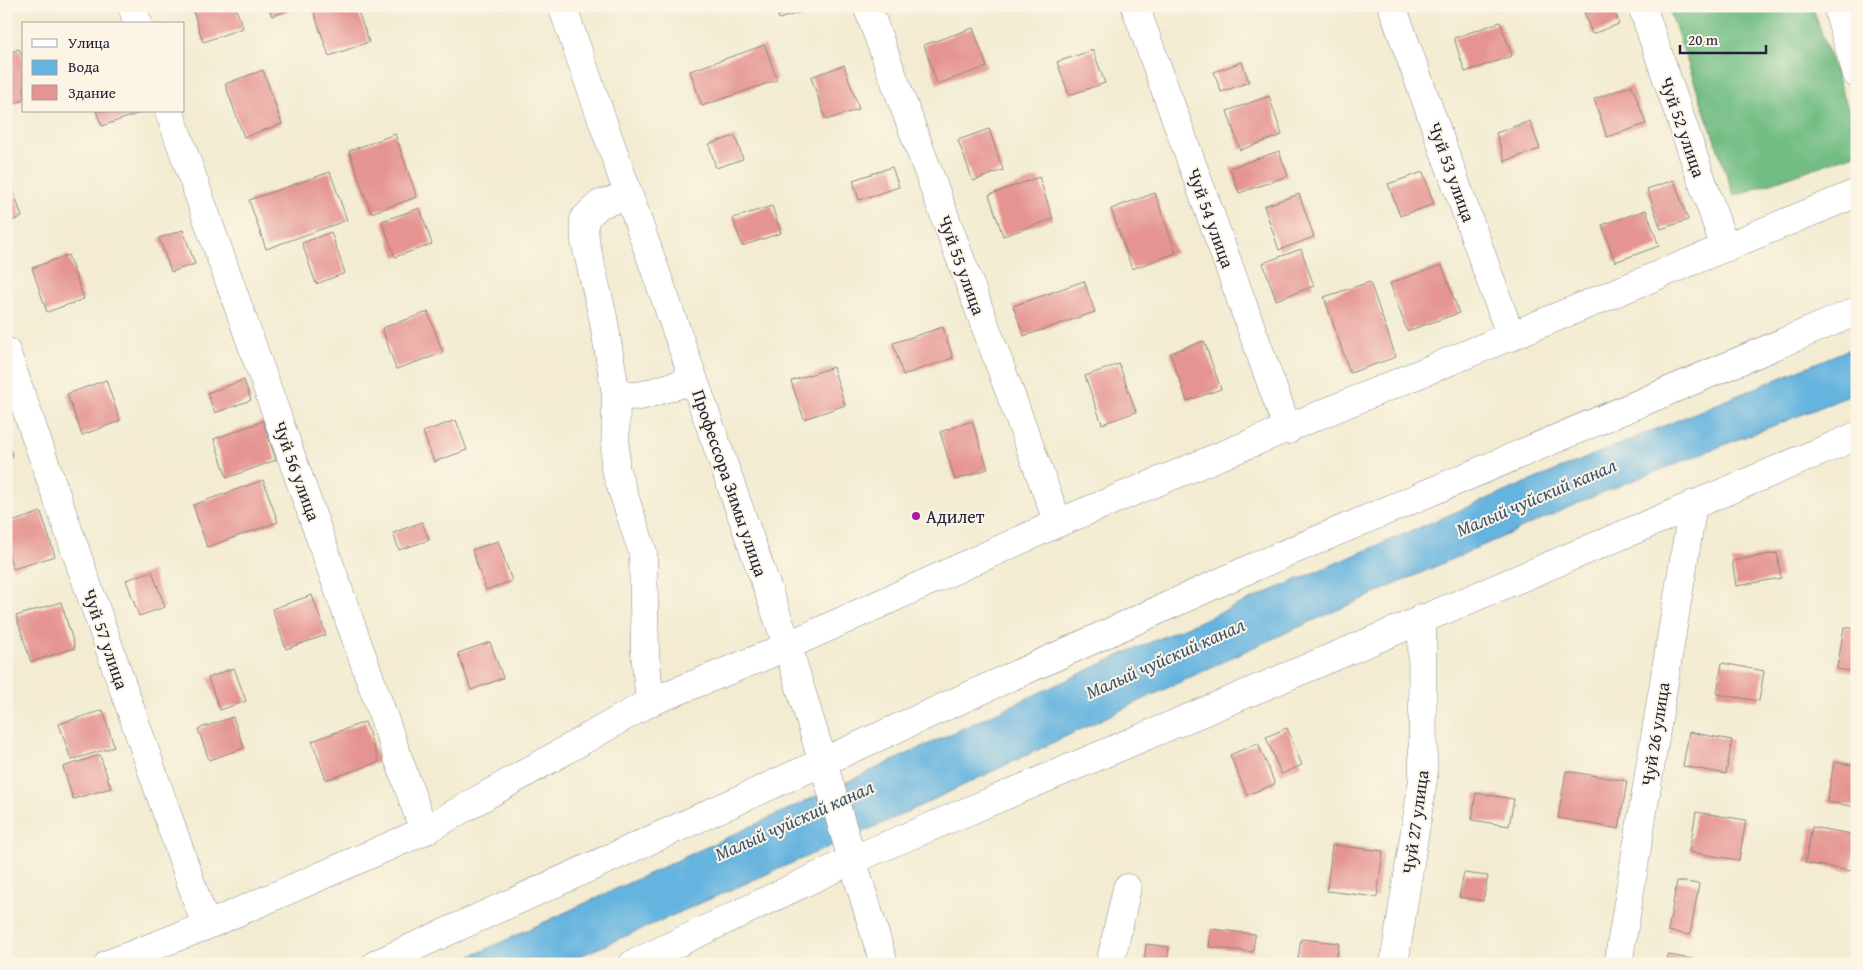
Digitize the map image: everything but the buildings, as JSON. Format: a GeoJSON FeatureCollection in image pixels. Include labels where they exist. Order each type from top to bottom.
{"type":"FeatureCollection","features":[{"type":"Feature","properties":{"kind":"street"},"geometry":{"type":"LineString","coordinates":[[132,6],[137,22]]}},
{"type":"Feature","properties":{"kind":"street","name":"Профессора Зимы улица"},"geometry":{"type":"LineString","coordinates":[[562,6],[788,644],[884,964]]}},
{"type":"Feature","properties":{"kind":"street","name":"Чуй 55 улица"},"geometry":{"type":"LineString","coordinates":[[867,6],[1058,523]]}},
{"type":"Feature","properties":{"kind":"street","name":"Чуй 54 улица"},"geometry":{"type":"LineString","coordinates":[[1135,6],[1288,430]]}},
{"type":"Feature","properties":{"kind":"street","name":"Чуй 53 улица"},"geometry":{"type":"LineString","coordinates":[[1392,6],[1511,337]]}},
{"type":"Feature","properties":{"kind":"street","name":"Чуй 52 улица"},"geometry":{"type":"LineString","coordinates":[[1642,6],[1725,248]]}},
{"type":"Feature","properties":{"kind":"street"},"geometry":{"type":"LineString","coordinates":[[1837,6],[1857,74]]}},
{"type":"Feature","properties":{"kind":"street","name":"Чуй 56 улица"},"geometry":{"type":"LineString","coordinates":[[169,112],[424,830]]}},
{"type":"Feature","properties":{"kind":"street"},"geometry":{"type":"LineString","coordinates":[[108,964],[206,926],[424,830],[650,702],[765,656],[1058,523],[1288,430],[1857,193]]}},
{"type":"Feature","properties":{"kind":"street"},"geometry":{"type":"LineString","coordinates":[[629,196],[600,204],[584,219],[585,241],[603,317],[616,395],[615,468],[643,553],[645,652],[650,702]]}},
{"type":"Feature","properties":{"kind":"street"},"geometry":{"type":"LineString","coordinates":[[376,964],[1256,566],[1857,311]]}},
{"type":"Feature","properties":{"kind":"street","name":"Чуй 57 улица"},"geometry":{"type":"LineString","coordinates":[[6,351],[206,926]]}},
{"type":"Feature","properties":{"kind":"street"},"geometry":{"type":"LineString","coordinates":[[616,395],[640,396],[694,380]]}},
{"type":"Feature","properties":{"kind":"street"},"geometry":{"type":"LineString","coordinates":[[632,964],[852,860],[1857,436]]}},
{"type":"Feature","properties":{"kind":"street","name":"Чуй 26 улица"},"geometry":{"type":"LineString","coordinates":[[1618,964],[1693,504]]}},
{"type":"Feature","properties":{"kind":"street","name":"Чуй 27 улица"},"geometry":{"type":"LineString","coordinates":[[1394,964],[1423,780],[1422,618]]}},
{"type":"Feature","properties":{"kind":"street"},"geometry":{"type":"LineString","coordinates":[[1110,964],[1127,888]]}},
{"type":"Feature","properties":{"kind":"green space"},"geometry":{"type":"Polygon","coordinates":[[[1668,6],[1812,6],[1857,134],[1857,153],[1734,196],[1668,6]]]}},
{"type":"Feature","properties":{"kind":"water","name":"Малый чуйский канал"},"geometry":{"type":"Polygon","coordinates":[[[1857,346],[1857,393],[1601,493],[1245,651],[899,816],[562,964],[454,964],[1123,654],[1470,506],[1857,346]]]}},
{"type":"Feature","properties":{"kind":"place","name":"Адилет"},"geometry":{"type":"Point","coordinates":[916,516]}}]}
